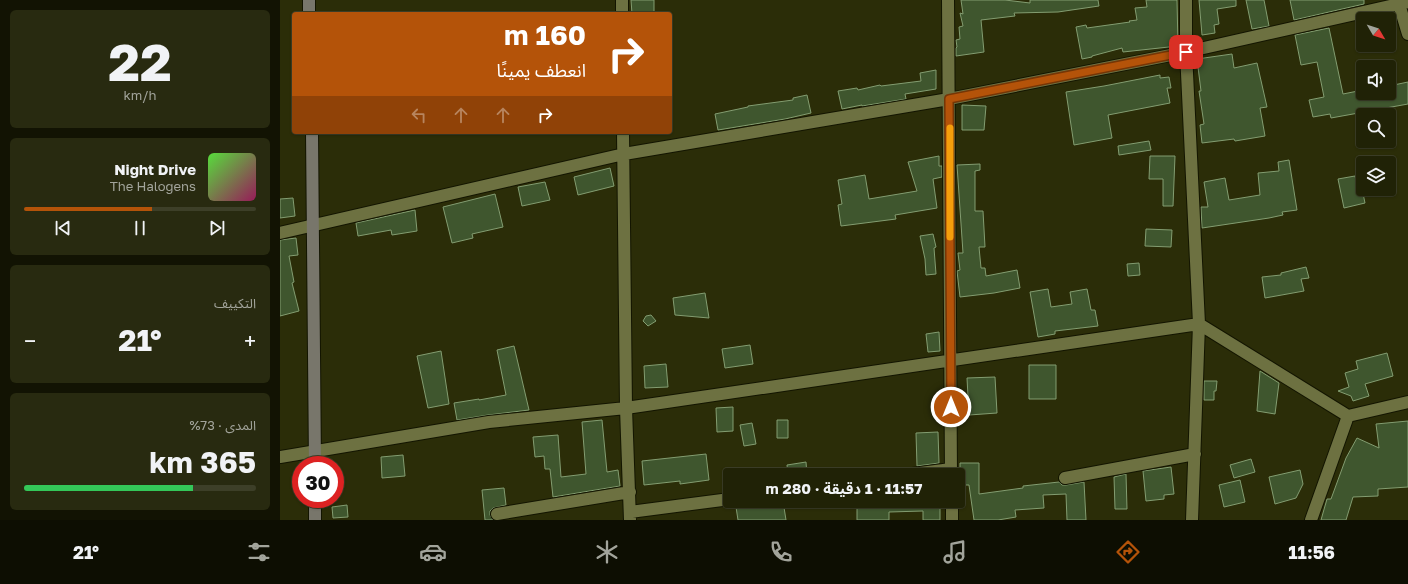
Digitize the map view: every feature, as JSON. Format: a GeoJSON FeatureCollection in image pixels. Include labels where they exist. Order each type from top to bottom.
{"type":"FeatureCollection","features":[{"type":"Feature","properties":{"kind":"main road"},"geometry":{"type":"LineString","coordinates":[[309,0],[309,12]]}},
{"type":"Feature","properties":{"kind":"main road"},"geometry":{"type":"LineString","coordinates":[[312,134],[315,456]]}},
{"type":"Feature","properties":{"kind":"main road"},"geometry":{"type":"LineString","coordinates":[[315,508],[316,520]]}},
{"type":"Feature","properties":{"kind":"street"},"geometry":{"type":"LineString","coordinates":[[622,0],[622,12]]}},
{"type":"Feature","properties":{"kind":"street"},"geometry":{"type":"LineString","coordinates":[[948,0],[951,468]]}},
{"type":"Feature","properties":{"kind":"street"},"geometry":{"type":"LineString","coordinates":[[1186,0],[1186,52],[1198,324],[1192,520]]}},
{"type":"Feature","properties":{"kind":"street"},"geometry":{"type":"LineString","coordinates":[[280,233],[624,154],[949,99],[1186,52],[1404,3],[1408,34]]}},
{"type":"Feature","properties":{"kind":"street"},"geometry":{"type":"LineString","coordinates":[[623,134],[626,408],[630,516],[723,500]]}},
{"type":"Feature","properties":{"kind":"street"},"geometry":{"type":"LineString","coordinates":[[280,457],[488,422],[626,408],[1198,324],[1348,416],[1408,402]]}},
{"type":"Feature","properties":{"kind":"street"},"geometry":{"type":"LineString","coordinates":[[1311,520],[1348,416]]}},
{"type":"Feature","properties":{"kind":"street"},"geometry":{"type":"LineString","coordinates":[[1065,478],[1194,454]]}},
{"type":"Feature","properties":{"kind":"street"},"geometry":{"type":"LineString","coordinates":[[497,514],[630,492]]}},
{"type":"Feature","properties":{"kind":"street"},"geometry":{"type":"LineString","coordinates":[[952,508],[952,520]]}},
{"type":"Feature","properties":{"kind":"building"},"geometry":{"type":"Polygon","coordinates":[[[631,0],[654,0],[654,12],[632,12],[631,0]]]}},
{"type":"Feature","properties":{"kind":"building"},"geometry":{"type":"Polygon","coordinates":[[[961,0],[1005,0],[1030,3],[1030,0],[1098,0],[1099,6],[1058,12],[1014,13],[1015,16],[981,20],[984,52],[956,56],[956,40],[960,39],[959,27],[963,26],[960,13],[963,14],[961,0]]]}},
{"type":"Feature","properties":{"kind":"building"},"geometry":{"type":"Polygon","coordinates":[[[1146,0],[1177,0],[1178,46],[1123,52],[1122,48],[1082,59],[1076,27],[1086,25],[1087,28],[1137,20],[1135,8],[1147,7],[1146,0]]]}},
{"type":"Feature","properties":{"kind":"building"},"geometry":{"type":"Polygon","coordinates":[[[1199,0],[1236,0],[1236,6],[1217,9],[1219,24],[1214,25],[1215,33],[1202,35],[1199,0]]]}},
{"type":"Feature","properties":{"kind":"building"},"geometry":{"type":"Polygon","coordinates":[[[1246,0],[1264,0],[1269,26],[1252,29],[1246,0]]]}},
{"type":"Feature","properties":{"kind":"building"},"geometry":{"type":"Polygon","coordinates":[[[1290,0],[1364,0],[1364,4],[1294,20],[1290,0]]]}},
{"type":"Feature","properties":{"kind":"building"},"geometry":{"type":"Polygon","coordinates":[[[1329,28],[1343,94],[1356,91],[1356,100],[1396,100],[1396,85],[1408,82],[1408,104],[1386,108],[1356,108],[1356,113],[1331,118],[1330,114],[1313,117],[1309,100],[1324,97],[1317,62],[1301,65],[1295,35],[1329,28]]]}},
{"type":"Feature","properties":{"kind":"building"},"geometry":{"type":"Polygon","coordinates":[[[1232,54],[1234,68],[1257,63],[1267,107],[1260,108],[1265,136],[1235,141],[1234,139],[1202,143],[1200,125],[1204,124],[1199,91],[1201,91],[1197,59],[1232,54]]]}},
{"type":"Feature","properties":{"kind":"building"},"geometry":{"type":"Polygon","coordinates":[[[936,70],[936,89],[905,94],[906,99],[842,109],[838,91],[857,88],[858,90],[880,85],[921,81],[920,73],[936,70]]]}},
{"type":"Feature","properties":{"kind":"building"},"geometry":{"type":"Polygon","coordinates":[[[1160,75],[1160,78],[1169,77],[1171,88],[1167,88],[1170,103],[1108,115],[1112,138],[1074,145],[1066,92],[1160,75]]]}},
{"type":"Feature","properties":{"kind":"building"},"geometry":{"type":"Polygon","coordinates":[[[807,95],[811,113],[785,119],[718,130],[715,114],[748,106],[793,100],[793,98],[807,95]]]}},
{"type":"Feature","properties":{"kind":"building"},"geometry":{"type":"Polygon","coordinates":[[[962,105],[986,106],[984,130],[962,130],[962,105]]]}},
{"type":"Feature","properties":{"kind":"building"},"geometry":{"type":"Polygon","coordinates":[[[1149,141],[1151,150],[1119,155],[1118,146],[1149,141]]]}},
{"type":"Feature","properties":{"kind":"building"},"geometry":{"type":"Polygon","coordinates":[[[939,156],[939,166],[942,166],[942,177],[933,179],[937,208],[895,215],[896,219],[841,226],[838,205],[842,204],[838,180],[865,175],[869,199],[917,191],[908,162],[939,156]]]}},
{"type":"Feature","properties":{"kind":"building"},"geometry":{"type":"Polygon","coordinates":[[[1150,156],[1175,156],[1173,206],[1163,206],[1163,179],[1149,179],[1150,156]]]}},
{"type":"Feature","properties":{"kind":"building"},"geometry":{"type":"Polygon","coordinates":[[[1289,160],[1297,210],[1282,212],[1283,215],[1269,218],[1202,228],[1201,207],[1208,207],[1204,182],[1225,178],[1229,200],[1260,195],[1258,173],[1279,171],[1278,162],[1289,160]]]}},
{"type":"Feature","properties":{"kind":"building"},"geometry":{"type":"Polygon","coordinates":[[[980,164],[980,170],[975,171],[975,211],[983,211],[985,247],[979,247],[981,268],[985,268],[986,276],[1017,270],[1020,288],[960,297],[957,271],[960,270],[958,253],[963,253],[957,165],[980,164]]]}},
{"type":"Feature","properties":{"kind":"building"},"geometry":{"type":"Polygon","coordinates":[[[610,168],[614,186],[578,195],[574,177],[610,168]]]}},
{"type":"Feature","properties":{"kind":"building"},"geometry":{"type":"Polygon","coordinates":[[[1355,176],[1356,196],[1364,196],[1365,203],[1344,208],[1338,179],[1355,176]]]}},
{"type":"Feature","properties":{"kind":"building"},"geometry":{"type":"Polygon","coordinates":[[[545,182],[550,200],[522,206],[518,187],[545,182]]]}},
{"type":"Feature","properties":{"kind":"building"},"geometry":{"type":"Polygon","coordinates":[[[495,194],[503,227],[472,234],[473,238],[452,243],[443,207],[495,194]]]}},
{"type":"Feature","properties":{"kind":"building"},"geometry":{"type":"Polygon","coordinates":[[[293,198],[295,216],[280,218],[280,199],[293,198]]]}},
{"type":"Feature","properties":{"kind":"building"},"geometry":{"type":"Polygon","coordinates":[[[415,210],[417,231],[392,235],[391,230],[358,236],[356,223],[415,210]]]}},
{"type":"Feature","properties":{"kind":"building"},"geometry":{"type":"Polygon","coordinates":[[[1146,229],[1172,230],[1171,247],[1145,246],[1146,229]]]}},
{"type":"Feature","properties":{"kind":"building"},"geometry":{"type":"Polygon","coordinates":[[[933,234],[936,247],[934,248],[936,274],[926,275],[925,259],[920,236],[933,234]]]}},
{"type":"Feature","properties":{"kind":"building"},"geometry":{"type":"Polygon","coordinates":[[[296,238],[298,255],[289,256],[294,282],[292,283],[299,311],[280,316],[280,240],[296,238]]]}},
{"type":"Feature","properties":{"kind":"building"},"geometry":{"type":"Polygon","coordinates":[[[1139,263],[1140,275],[1128,276],[1127,264],[1139,263]]]}},
{"type":"Feature","properties":{"kind":"building"},"geometry":{"type":"Polygon","coordinates":[[[1306,267],[1309,278],[1301,279],[1304,291],[1265,298],[1262,277],[1281,275],[1281,273],[1306,267]]]}},
{"type":"Feature","properties":{"kind":"building"},"geometry":{"type":"Polygon","coordinates":[[[1048,289],[1051,307],[1072,304],[1070,292],[1087,289],[1091,310],[1095,310],[1098,326],[1055,331],[1055,334],[1038,337],[1030,292],[1048,289]]]}},
{"type":"Feature","properties":{"kind":"building"},"geometry":{"type":"Polygon","coordinates":[[[705,293],[709,318],[675,315],[673,298],[705,293]]]}},
{"type":"Feature","properties":{"kind":"building"},"geometry":{"type":"Polygon","coordinates":[[[651,315],[656,321],[648,326],[643,321],[646,316],[651,315]]]}},
{"type":"Feature","properties":{"kind":"building"},"geometry":{"type":"Polygon","coordinates":[[[939,332],[940,351],[928,352],[926,334],[939,332]]]}},
{"type":"Feature","properties":{"kind":"building"},"geometry":{"type":"Polygon","coordinates":[[[750,345],[753,364],[725,368],[722,349],[750,345]]]}},
{"type":"Feature","properties":{"kind":"building"},"geometry":{"type":"Polygon","coordinates":[[[514,346],[529,410],[457,420],[454,403],[506,395],[497,350],[514,346]]]}},
{"type":"Feature","properties":{"kind":"building"},"geometry":{"type":"Polygon","coordinates":[[[441,351],[449,404],[428,408],[417,356],[441,351]]]}},
{"type":"Feature","properties":{"kind":"building"},"geometry":{"type":"Polygon","coordinates":[[[1387,353],[1393,376],[1365,384],[1369,396],[1353,401],[1351,396],[1338,391],[1349,387],[1345,373],[1358,369],[1356,361],[1387,353]]]}},
{"type":"Feature","properties":{"kind":"building"},"geometry":{"type":"Polygon","coordinates":[[[666,364],[668,387],[645,388],[644,366],[666,364]]]}},
{"type":"Feature","properties":{"kind":"building"},"geometry":{"type":"Polygon","coordinates":[[[1029,365],[1056,365],[1056,399],[1029,399],[1029,365]]]}},
{"type":"Feature","properties":{"kind":"building"},"geometry":{"type":"Polygon","coordinates":[[[1260,371],[1279,383],[1275,414],[1257,411],[1260,371]]]}},
{"type":"Feature","properties":{"kind":"building"},"geometry":{"type":"Polygon","coordinates":[[[995,377],[997,413],[969,415],[967,378],[995,377]]]}},
{"type":"Feature","properties":{"kind":"building"},"geometry":{"type":"Polygon","coordinates":[[[1204,381],[1217,381],[1216,391],[1214,391],[1214,400],[1204,400],[1204,381]]]}},
{"type":"Feature","properties":{"kind":"building"},"geometry":{"type":"Polygon","coordinates":[[[733,407],[733,431],[717,432],[716,408],[733,407]]]}},
{"type":"Feature","properties":{"kind":"building"},"geometry":{"type":"Polygon","coordinates":[[[602,420],[607,472],[618,470],[620,486],[553,497],[550,469],[545,469],[544,456],[535,457],[533,437],[558,435],[561,477],[586,474],[582,422],[602,420]]]}},
{"type":"Feature","properties":{"kind":"building"},"geometry":{"type":"Polygon","coordinates":[[[777,420],[788,420],[788,438],[777,438],[777,420]]]}},
{"type":"Feature","properties":{"kind":"building"},"geometry":{"type":"Polygon","coordinates":[[[1408,421],[1408,487],[1378,489],[1378,496],[1353,497],[1346,520],[1321,520],[1327,499],[1331,499],[1346,458],[1357,438],[1379,448],[1376,424],[1408,421]]]}},
{"type":"Feature","properties":{"kind":"building"},"geometry":{"type":"Polygon","coordinates":[[[752,423],[756,444],[744,446],[740,425],[752,423]]]}},
{"type":"Feature","properties":{"kind":"building"},"geometry":{"type":"Polygon","coordinates":[[[938,432],[939,463],[917,466],[916,433],[938,432]]]}},
{"type":"Feature","properties":{"kind":"building"},"geometry":{"type":"Polygon","coordinates":[[[706,454],[709,480],[680,484],[680,481],[644,485],[642,461],[706,454]]]}},
{"type":"Feature","properties":{"kind":"building"},"geometry":{"type":"Polygon","coordinates":[[[403,455],[405,476],[382,478],[381,457],[403,455]]]}},
{"type":"Feature","properties":{"kind":"building"},"geometry":{"type":"Polygon","coordinates":[[[1251,459],[1255,472],[1234,478],[1230,465],[1251,459]]]}},
{"type":"Feature","properties":{"kind":"building"},"geometry":{"type":"Polygon","coordinates":[[[806,462],[806,468],[787,468],[787,465],[806,462]]]}},
{"type":"Feature","properties":{"kind":"building"},"geometry":{"type":"Polygon","coordinates":[[[960,463],[979,463],[979,494],[1023,488],[1023,486],[1059,482],[1062,485],[1066,485],[1084,482],[1086,520],[1067,520],[1066,494],[1043,495],[1044,508],[1015,510],[1016,517],[998,520],[974,520],[969,485],[965,485],[965,468],[960,468],[960,463]]]}},
{"type":"Feature","properties":{"kind":"building"},"geometry":{"type":"Polygon","coordinates":[[[1171,467],[1174,494],[1164,495],[1164,499],[1146,501],[1143,471],[1171,467]]]}},
{"type":"Feature","properties":{"kind":"building"},"geometry":{"type":"Polygon","coordinates":[[[1300,470],[1303,484],[1296,498],[1275,504],[1269,477],[1300,470]]]}},
{"type":"Feature","properties":{"kind":"building"},"geometry":{"type":"Polygon","coordinates":[[[1126,474],[1127,509],[1115,509],[1114,477],[1126,474]]]}},
{"type":"Feature","properties":{"kind":"building"},"geometry":{"type":"Polygon","coordinates":[[[1240,480],[1245,502],[1224,507],[1219,485],[1240,480]]]}},
{"type":"Feature","properties":{"kind":"building"},"geometry":{"type":"Polygon","coordinates":[[[504,488],[506,505],[493,508],[490,511],[490,515],[493,520],[485,520],[482,490],[504,488]]]}},
{"type":"Feature","properties":{"kind":"building"},"geometry":{"type":"Polygon","coordinates":[[[344,505],[347,505],[348,517],[333,518],[332,508],[344,508],[344,505]]]}},
{"type":"Feature","properties":{"kind":"building"},"geometry":{"type":"Polygon","coordinates":[[[736,508],[784,508],[786,520],[738,520],[736,508]]]}},
{"type":"Feature","properties":{"kind":"building"},"geometry":{"type":"Polygon","coordinates":[[[857,508],[940,508],[940,520],[923,520],[923,511],[889,512],[889,520],[857,520],[857,508]]]}},
{"type":"Feature","properties":{"kind":"slow traffic"},"geometry":{"type":"LineString","coordinates":[[950,128],[950,237]]}},
{"type":"Feature","properties":{"kind":"route"},"geometry":{"type":"LineString","coordinates":[[951,407],[949,99],[1186,52]]}}]}
